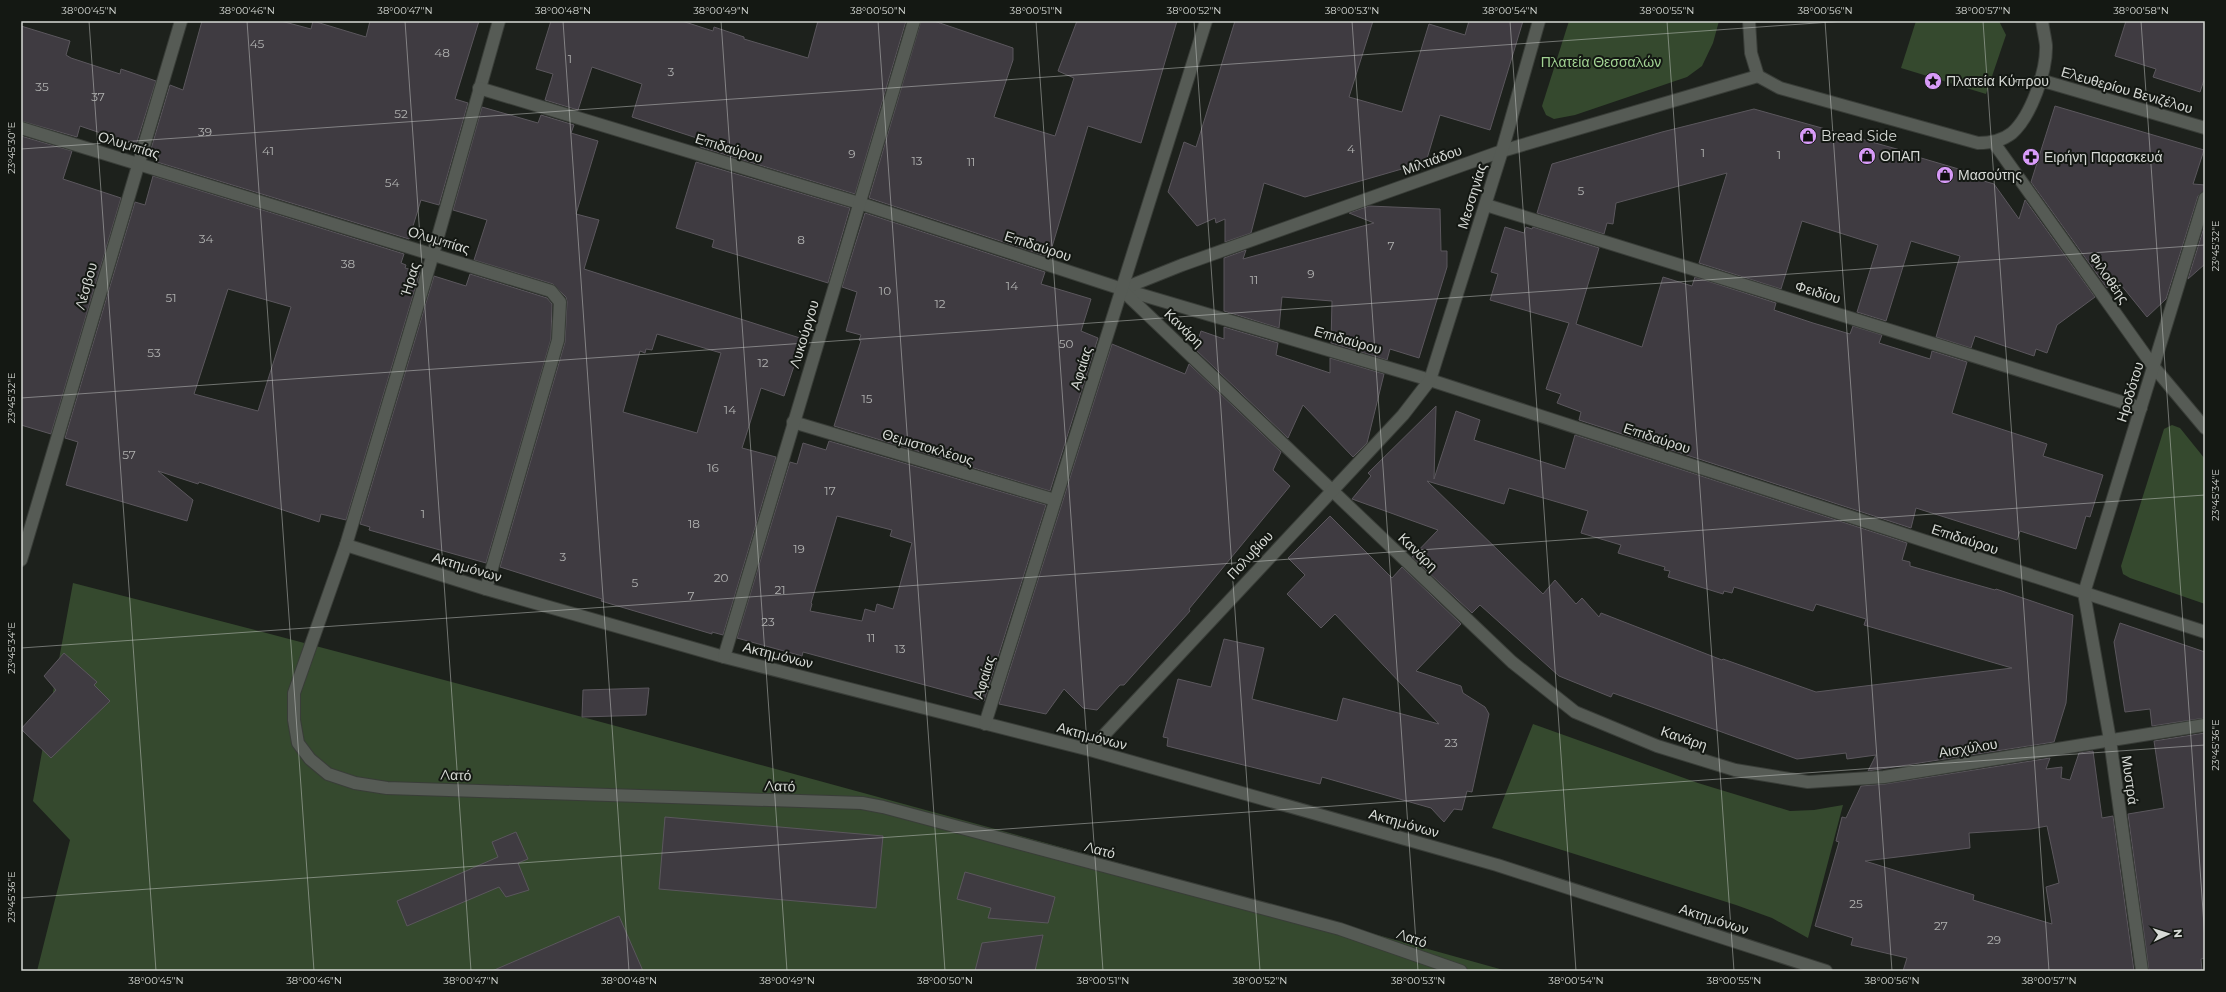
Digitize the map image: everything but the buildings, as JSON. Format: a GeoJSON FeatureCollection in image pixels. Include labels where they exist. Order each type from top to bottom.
{"type":"FeatureCollection","features":[{"type":"Feature","properties":{"kind":"street","name":"Λέσβου"},"geometry":{"type":"LineString","coordinates":[[21,560],[181,21]]}},
{"type":"Feature","properties":{"kind":"street","name":"Ήρας"},"geometry":{"type":"LineString","coordinates":[[346,544],[434,254],[479,88],[499,21]]}},
{"type":"Feature","properties":{"kind":"street","name":"Λυκούργου"},"geometry":{"type":"LineString","coordinates":[[724,657],[914,21]]}},
{"type":"Feature","properties":{"kind":"street","name":"Αφαίας"},"geometry":{"type":"LineString","coordinates":[[985,724],[1206,21]]}},
{"type":"Feature","properties":{"kind":"street","name":"Μεσσηνίας"},"geometry":{"type":"LineString","coordinates":[[1430,380],[1486,205],[1539,21]]}},
{"type":"Feature","properties":{"kind":"street"},"geometry":{"type":"LineString","coordinates":[[1749,21],[1751,53],[1758,76],[1780,88],[1978,143],[1994,142],[2011,134],[2024,120],[2040,80],[2046,46],[2042,21]]}},
{"type":"Feature","properties":{"kind":"street","name":"Μιλτιάδου"},"geometry":{"type":"LineString","coordinates":[[1122,289],[1182,265],[1502,151],[1758,76]]}},
{"type":"Feature","properties":{"kind":"street","name":"Ελευθερίου Βενιζέλου"},"geometry":{"type":"LineString","coordinates":[[2040,80],[2205,128]]}},
{"type":"Feature","properties":{"kind":"street","name":"Επιδαύρου"},"geometry":{"type":"LineString","coordinates":[[479,88],[859,203],[1122,289],[1430,380],[2205,632]]}},
{"type":"Feature","properties":{"kind":"street","name":"Ολυμπίας"},"geometry":{"type":"LineString","coordinates":[[21,128],[551,291],[560,302],[558,340],[486,589]]}},
{"type":"Feature","properties":{"kind":"street","name":"Φιλοθέης"},"geometry":{"type":"LineString","coordinates":[[1994,142],[2154,366],[2205,428]]}},
{"type":"Feature","properties":{"kind":"street","name":"Ηροδότου"},"geometry":{"type":"LineString","coordinates":[[2084,593],[2205,198]]}},
{"type":"Feature","properties":{"kind":"street","name":"Φειδίου"},"geometry":{"type":"LineString","coordinates":[[1486,205],[2141,408]]}},
{"type":"Feature","properties":{"kind":"street","name":"Κανάρη"},"geometry":{"type":"LineString","coordinates":[[1122,289],[1512,662],[1575,712],[1673,752],[1735,770]]}},
{"type":"Feature","properties":{"kind":"street","name":"Πολυβίου"},"geometry":{"type":"LineString","coordinates":[[1090,750],[1402,415],[1430,380]]}},
{"type":"Feature","properties":{"kind":"street","name":"Θεμιστοκλέους"},"geometry":{"type":"LineString","coordinates":[[793,422],[1055,500]]}},
{"type":"Feature","properties":{"kind":"street","name":"Ακτημόνων"},"geometry":{"type":"LineString","coordinates":[[346,544],[486,589],[724,657],[1090,750],[1497,865],[1826,971]]}},
{"type":"Feature","properties":{"kind":"street","name":"Λατό"},"geometry":{"type":"LineString","coordinates":[[346,544],[294,693],[294,720],[298,743],[310,759],[328,774],[355,783],[387,788],[862,803],[883,807],[1340,929],[1461,971]]}},
{"type":"Feature","properties":{"kind":"street","name":"Μυστρά"},"geometry":{"type":"LineString","coordinates":[[2084,593],[2110,740],[2142,971]]}},
{"type":"Feature","properties":{"kind":"street","name":"Αισχύλου"},"geometry":{"type":"LineString","coordinates":[[1735,770],[1808,782],[1884,777],[2205,725]]}},
{"type":"Feature","properties":{"kind":"green space","name":"Πλατεία Θεσσαλών"},"geometry":{"type":"Polygon","coordinates":[[[1569,21],[1719,21],[1713,43],[1702,66],[1687,77],[1575,115],[1554,119],[1546,115],[1542,106],[1569,21]]]}},
{"type":"Feature","properties":{"kind":"green space"},"geometry":{"type":"Polygon","coordinates":[[[1916,21],[1999,21],[2006,35],[1986,94],[1901,68],[1916,21]]]}},
{"type":"Feature","properties":{"kind":"green space"},"geometry":{"type":"Polygon","coordinates":[[[2172,425],[2180,428],[2205,459],[2205,604],[2130,578],[2123,574],[2121,566],[2164,429],[2172,425]]]}},
{"type":"Feature","properties":{"kind":"green space"},"geometry":{"type":"Polygon","coordinates":[[[73,583],[612,725],[970,822],[1507,971],[37,971],[70,840],[33,801],[73,583]]]}},
{"type":"Feature","properties":{"kind":"green space"},"geometry":{"type":"Polygon","coordinates":[[[1533,724],[1698,783],[1790,811],[1814,810],[1843,805],[1808,938],[1772,918],[1736,905],[1492,828],[1533,724]]]}},
{"type":"Feature","properties":{"kind":"place","name":"Πλατεία Κύπρου"},"geometry":{"type":"Point","coordinates":[1933,81]}},
{"type":"Feature","properties":{"kind":"place","name":"Bread Side"},"geometry":{"type":"Point","coordinates":[1808,136]}},
{"type":"Feature","properties":{"kind":"place","name":"ΟΠΑΠ"},"geometry":{"type":"Point","coordinates":[1867,156]}},
{"type":"Feature","properties":{"kind":"place","name":"Ειρήνη Παρασκευά"},"geometry":{"type":"Point","coordinates":[2031,157]}},
{"type":"Feature","properties":{"kind":"place","name":"Μασούτης"},"geometry":{"type":"Point","coordinates":[1945,175]}}]}
